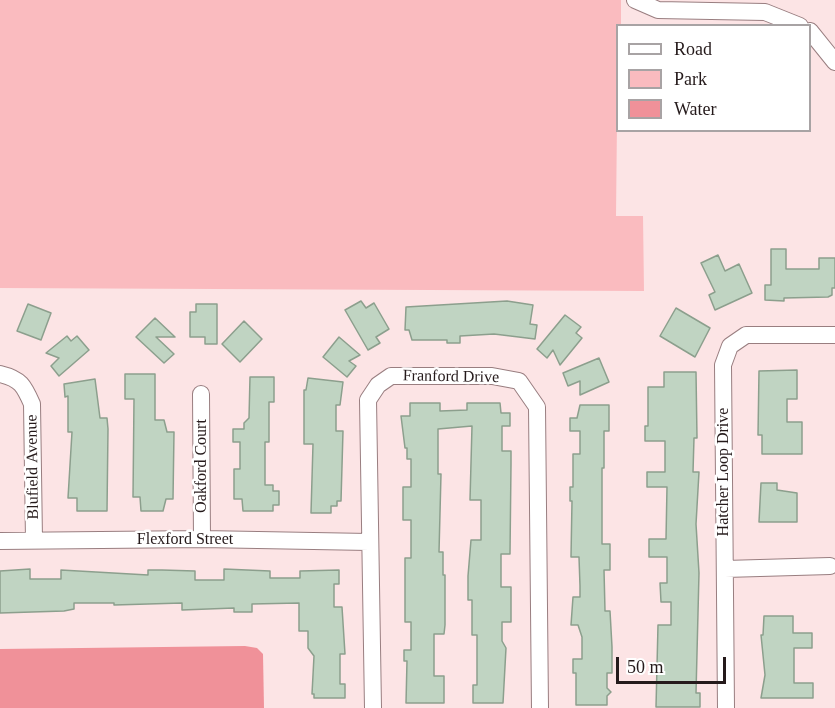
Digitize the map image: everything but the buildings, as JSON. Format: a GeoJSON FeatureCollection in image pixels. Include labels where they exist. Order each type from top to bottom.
{"type":"FeatureCollection","features":[{"type":"Feature","properties":{"kind":"street"},"geometry":{"type":"LineString","coordinates":[[635,0],[658,10],[765,12],[795,24]]}},
{"type":"Feature","properties":{"kind":"street"},"geometry":{"type":"LineString","coordinates":[[811,32],[835,62]]}},
{"type":"Feature","properties":{"kind":"street","name":"Hatcher Loop Drive"},"geometry":{"type":"LineString","coordinates":[[726,708],[723,365],[730,346],[746,335],[835,335]]}},
{"type":"Feature","properties":{"kind":"street","name":"Blufield Avenue"},"geometry":{"type":"LineString","coordinates":[[0,374],[15,378],[25,389],[32,404],[34,540]]}},
{"type":"Feature","properties":{"kind":"street","name":"Franford Drive"},"geometry":{"type":"LineString","coordinates":[[373,708],[369,542],[369,400],[378,385],[391,376],[492,376],[519,381],[537,406],[540,708]]}},
{"type":"Feature","properties":{"kind":"street","name":"Oakford Court"},"geometry":{"type":"LineString","coordinates":[[201,394],[202,539]]}},
{"type":"Feature","properties":{"kind":"street","name":"Flexford Street"},"geometry":{"type":"LineString","coordinates":[[0,541],[202,539],[369,542]]}},
{"type":"Feature","properties":{"kind":"street"},"geometry":{"type":"LineString","coordinates":[[725,569],[830,566]]}},
{"type":"Feature","properties":{"kind":"green space"},"geometry":{"type":"Polygon","coordinates":[[[0,0],[621,0],[621,24],[616,24],[616,216],[643,216],[644,291],[0,288],[0,0]]]}},
{"type":"Feature","properties":{"kind":"water"},"geometry":{"type":"Polygon","coordinates":[[[245,646],[257,648],[263,654],[264,708],[0,708],[0,649],[245,646]]]}}]}
